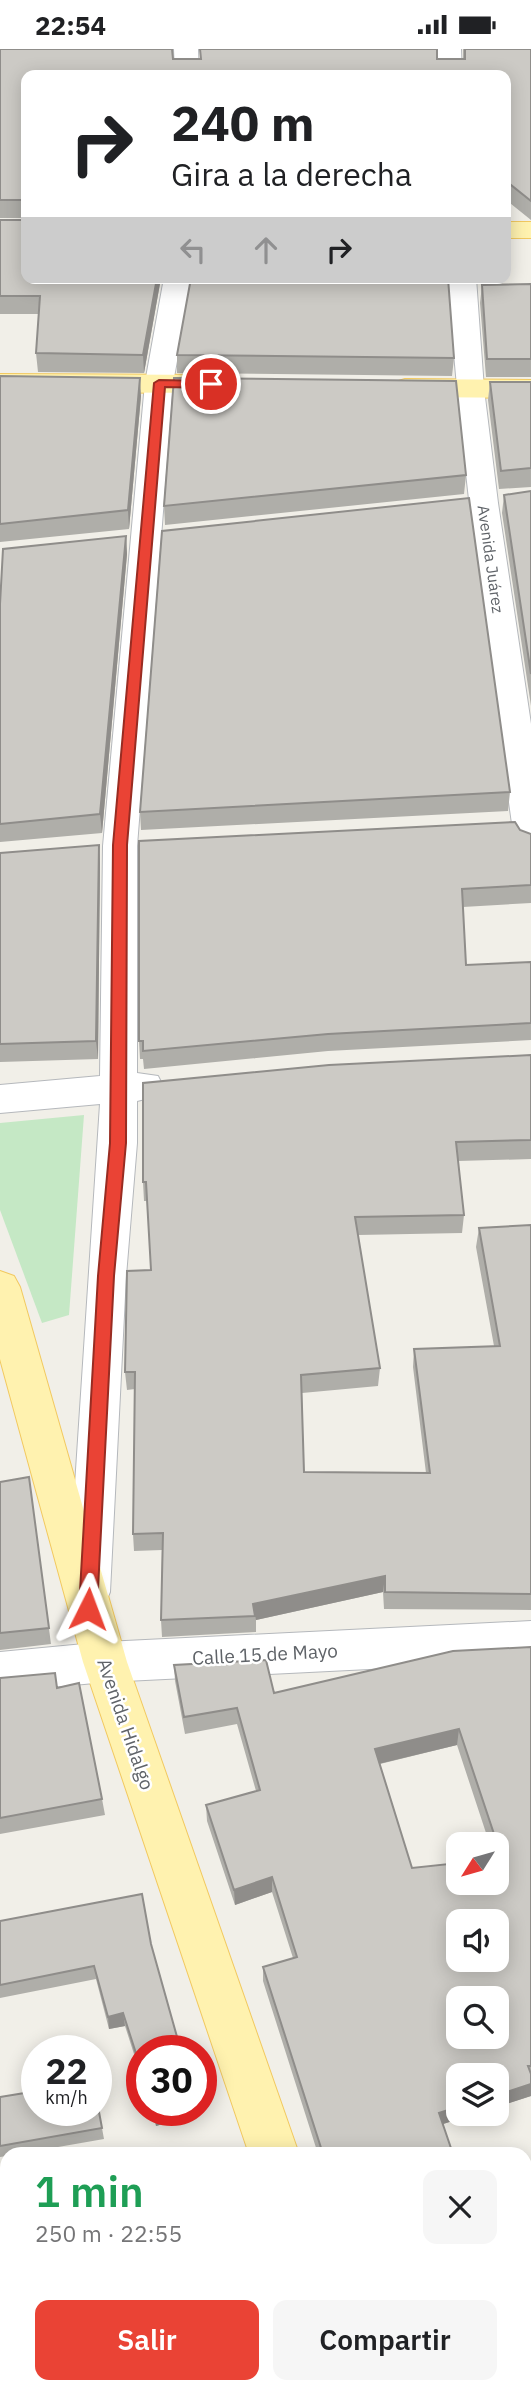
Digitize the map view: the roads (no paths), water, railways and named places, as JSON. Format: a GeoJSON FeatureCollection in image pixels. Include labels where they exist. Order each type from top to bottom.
{"type":"FeatureCollection","features":[{"type":"Feature","properties":{"kind":"main road"},"geometry":{"type":"LineString","coordinates":[[511,230],[531,230]]}},
{"type":"Feature","properties":{"kind":"main road"},"geometry":{"type":"LineString","coordinates":[[0,383],[254,385]]}},
{"type":"Feature","properties":{"kind":"main road"},"geometry":{"type":"LineString","coordinates":[[376,387],[531,390]]}},
{"type":"Feature","properties":{"kind":"main road","name":"Avenida Hidalgo"},"geometry":{"type":"LineString","coordinates":[[0,1287],[88,1609],[272,2147]]}},
{"type":"Feature","properties":{"kind":"street"},"geometry":{"type":"LineString","coordinates":[[187,49],[187,70]]}},
{"type":"Feature","properties":{"kind":"street"},"geometry":{"type":"LineString","coordinates":[[449,49],[450,70]]}},
{"type":"Feature","properties":{"kind":"street"},"geometry":{"type":"LineString","coordinates":[[88,1609],[106,1276],[120,1089],[121,846],[159,383],[177,284]]}},
{"type":"Feature","properties":{"kind":"street","name":"Avenida Juárez"},"geometry":{"type":"LineString","coordinates":[[462,284],[482,503],[523,828]]}},
{"type":"Feature","properties":{"kind":"street"},"geometry":{"type":"LineString","coordinates":[[0,1099],[175,1083]]}},
{"type":"Feature","properties":{"kind":"street","name":"Calle 15 de Mayo"},"geometry":{"type":"LineString","coordinates":[[0,1672],[105,1662],[531,1641]]}}]}
